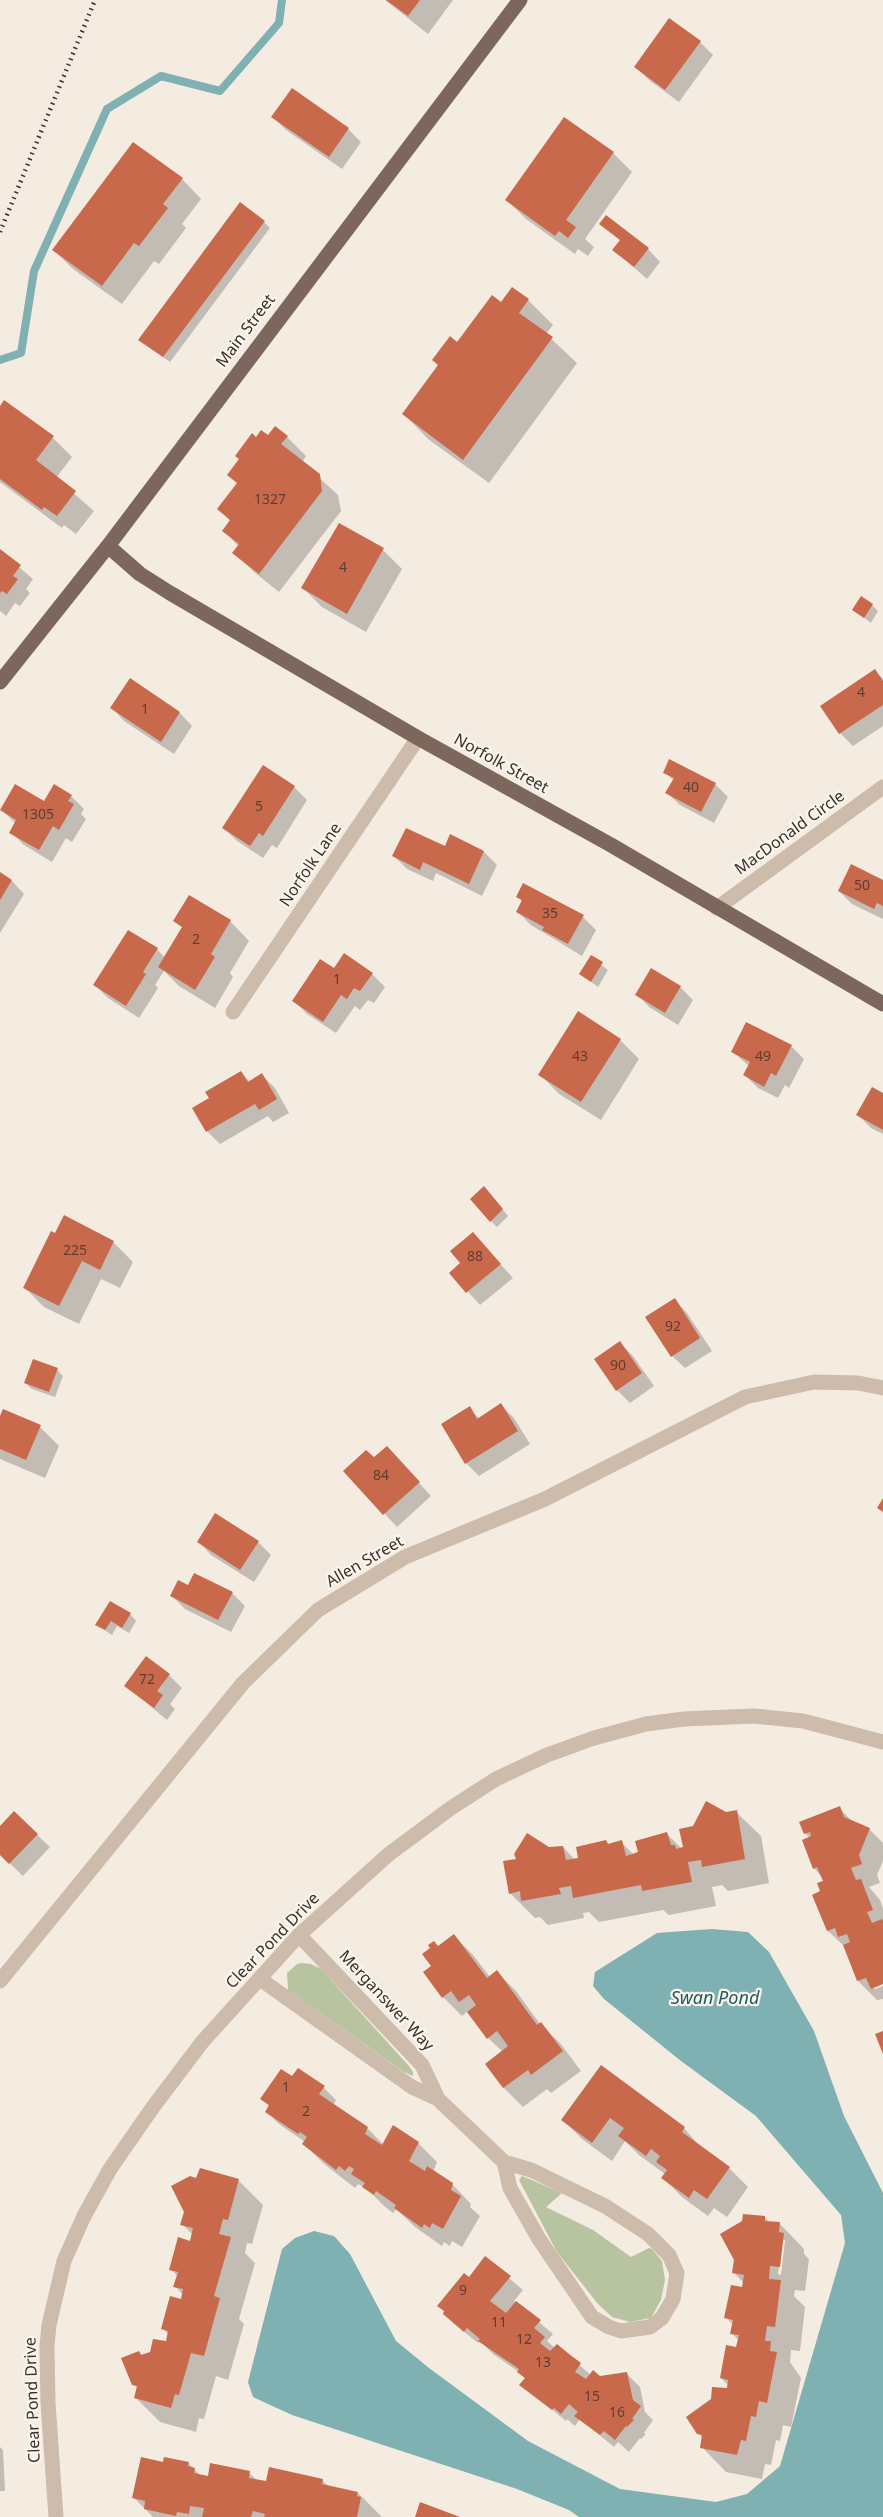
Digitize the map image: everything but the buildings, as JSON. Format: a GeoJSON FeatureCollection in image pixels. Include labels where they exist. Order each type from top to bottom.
{"type":"FeatureCollection","features":[{"type":"Feature","properties":{"kind":"main road","name":"Main Street"},"geometry":{"type":"LineString","coordinates":[[0,682],[108,546],[520,0]]}},
{"type":"Feature","properties":{"kind":"main road","name":"Norfolk Street"},"geometry":{"type":"LineString","coordinates":[[108,546],[140,574],[170,593],[418,738],[611,845],[883,1004]]}},
{"type":"Feature","properties":{"kind":"street","name":"Norfolk Lane"},"geometry":{"type":"LineString","coordinates":[[233,1012],[418,738]]}},
{"type":"Feature","properties":{"kind":"street","name":"MacDonald Circle"},"geometry":{"type":"LineString","coordinates":[[717,908],[883,787]]}},
{"type":"Feature","properties":{"kind":"street","name":"Allen Street"},"geometry":{"type":"LineString","coordinates":[[0,1981],[243,1683],[318,1610],[405,1557],[545,1499],[745,1397],[814,1382],[858,1383],[883,1388]]}},
{"type":"Feature","properties":{"kind":"street","name":"Clear Pond Drive"},"geometry":{"type":"LineString","coordinates":[[56,2517],[48,2403],[47,2346],[49,2325],[64,2261],[84,2216],[110,2169],[203,2041],[299,1935],[389,1854],[451,1808],[496,1779],[547,1755],[594,1738],[656,1722],[696,1717],[754,1716],[803,1721],[883,1742]]}},
{"type":"Feature","properties":{"kind":"street","name":"Merganswer Way"},"geometry":{"type":"LineString","coordinates":[[299,1935],[422,2065],[438,2099]]}},
{"type":"Feature","properties":{"kind":"street","name":"Merganswer Way"},"geometry":{"type":"LineString","coordinates":[[260,1980],[412,2087],[438,2099],[504,2162],[531,2170],[605,2206],[648,2234],[669,2255],[677,2273],[673,2300],[662,2318],[650,2327],[621,2331],[592,2317],[539,2239],[510,2188],[504,2162]]}},
{"type":"Feature","properties":{"kind":"green space"},"geometry":{"type":"Polygon","coordinates":[[[302,1963],[321,1969],[409,2066],[413,2076],[404,2072],[288,1990],[287,1973],[297,1964],[302,1963]]]}},
{"type":"Feature","properties":{"kind":"green space"},"geometry":{"type":"Polygon","coordinates":[[[522,2176],[562,2193],[546,2207],[593,2230],[631,2257],[649,2248],[652,2249],[662,2261],[665,2280],[661,2300],[651,2318],[630,2322],[612,2317],[598,2304],[557,2252],[519,2180],[522,2176]]]}},
{"type":"Feature","properties":{"kind":"water","name":"Swan Pond"},"geometry":{"type":"Polygon","coordinates":[[[712,1929],[748,1932],[769,1952],[814,2031],[844,2116],[883,2193],[883,2517],[579,2517],[569,2510],[517,2489],[292,2415],[253,2397],[248,2382],[282,2249],[295,2238],[314,2231],[334,2236],[350,2254],[396,2341],[528,2441],[620,2489],[716,2502],[747,2494],[780,2466],[845,2243],[841,2215],[756,2116],[681,2061],[604,1999],[593,1986],[595,1972],[657,1933],[712,1929]]]}},
{"type":"Feature","properties":{"kind":"waterway"},"geometry":{"type":"LineString","coordinates":[[0,360],[21,353],[34,271],[107,109],[161,76],[220,91],[279,23],[282,0]]}},
{"type":"Feature","properties":{"kind":"railway"},"geometry":{"type":"LineString","coordinates":[[0,232],[95,0]]}}]}
